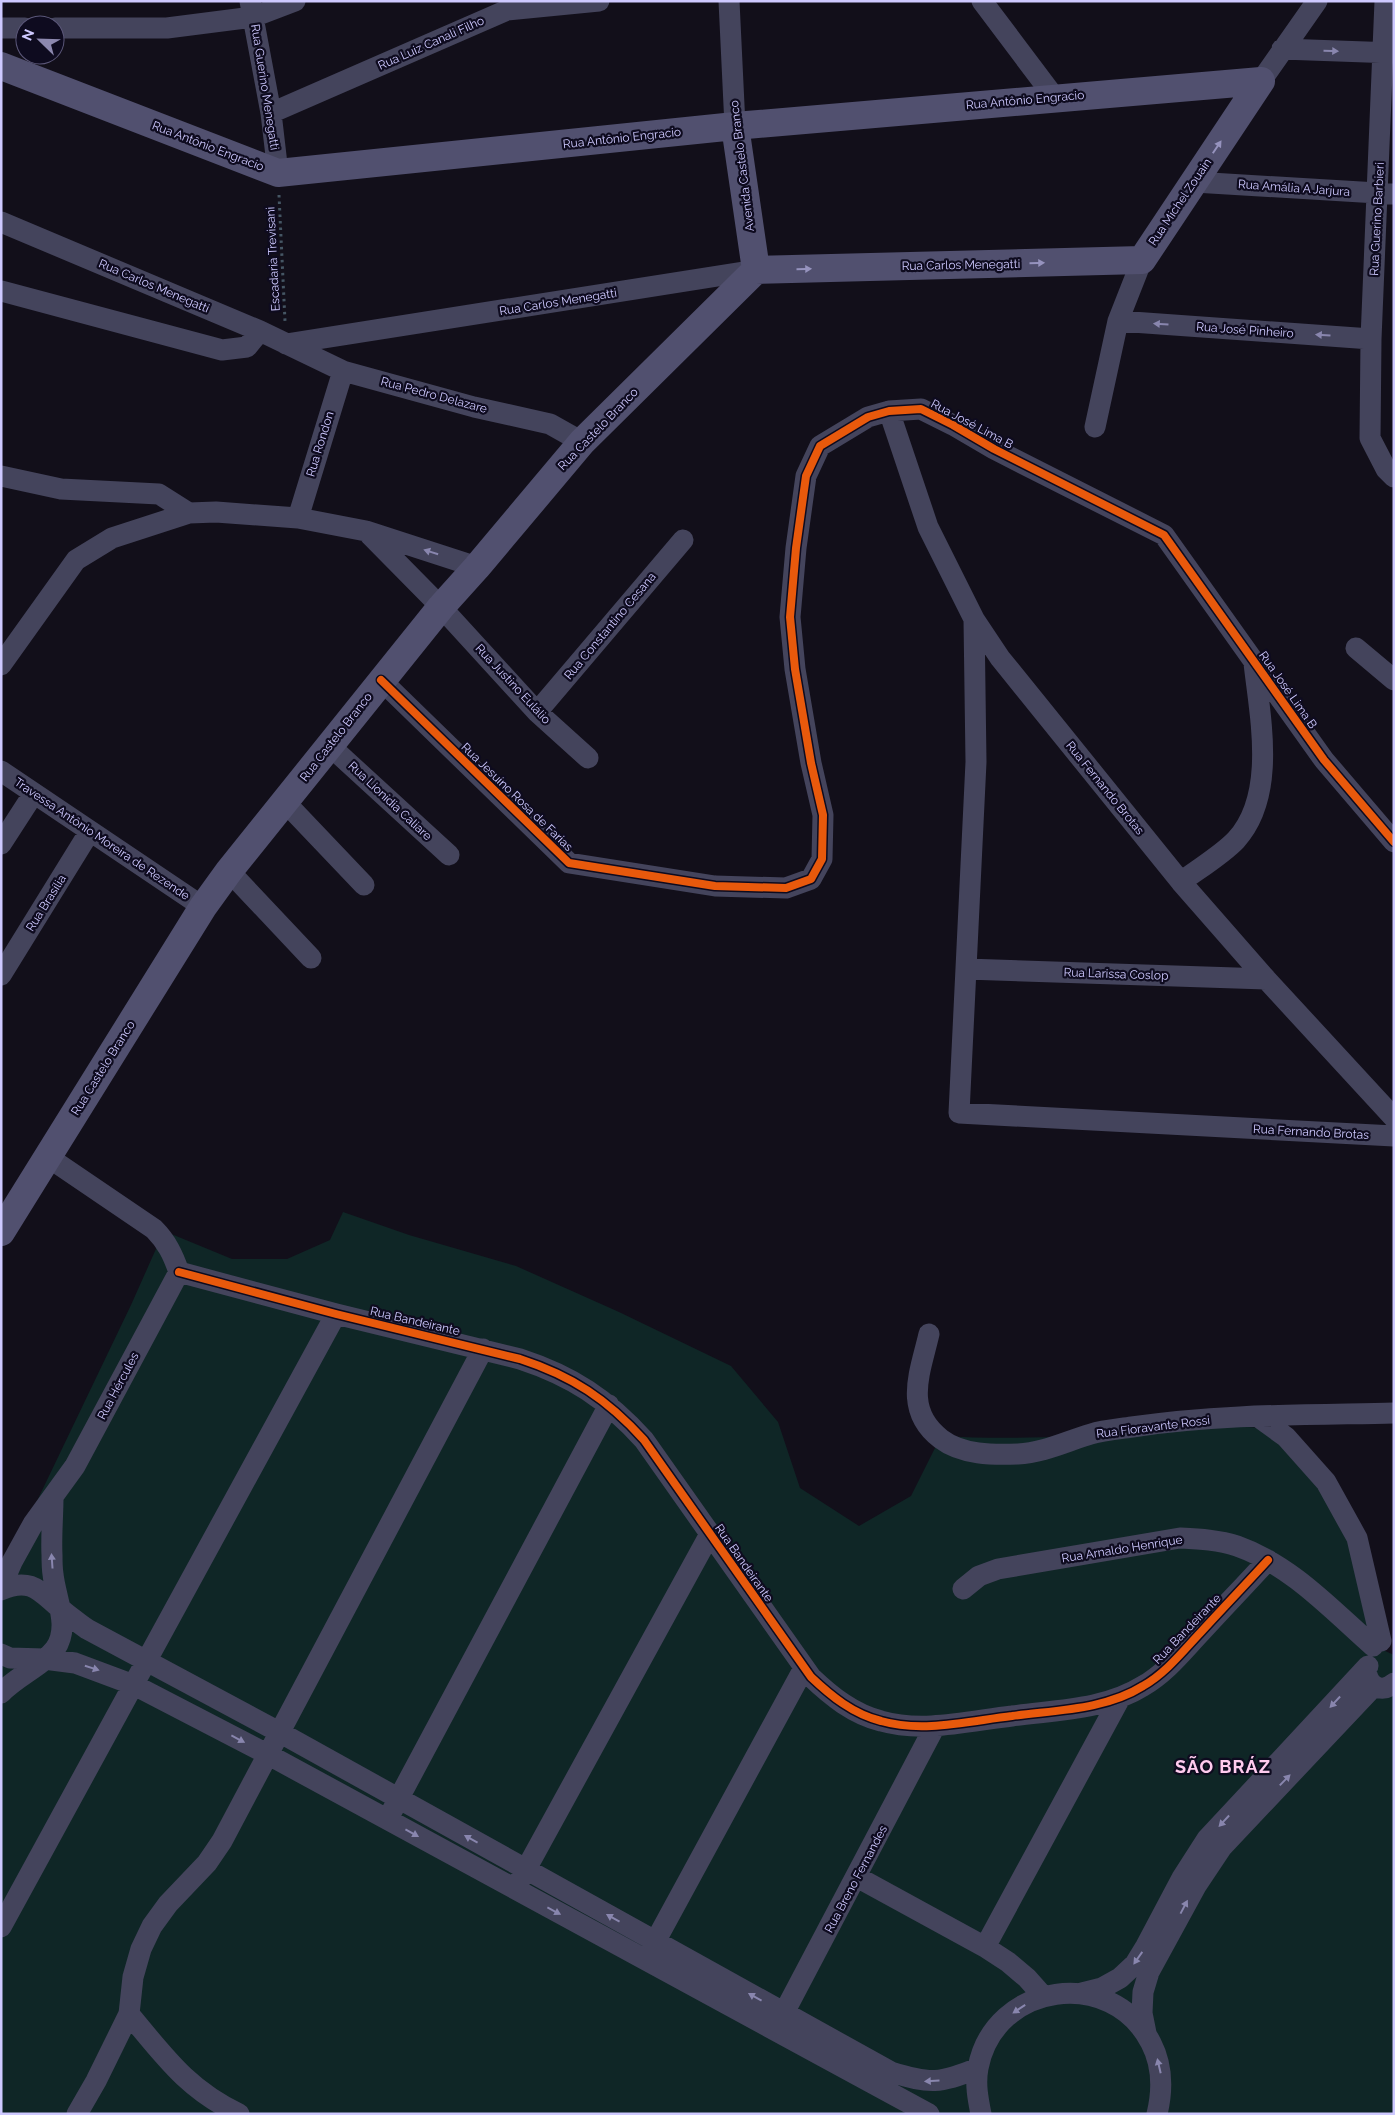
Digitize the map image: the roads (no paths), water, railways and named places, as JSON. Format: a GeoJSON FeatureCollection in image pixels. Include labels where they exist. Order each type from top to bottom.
{"type":"FeatureCollection","features":[{"type":"Feature","properties":{"kind":"street"},"geometry":{"type":"LineString","coordinates":[[65,28],[166,28],[295,1]]}},
{"type":"Feature","properties":{"kind":"street","name":"Rua Luiz Canali Filho"},"geometry":{"type":"LineString","coordinates":[[271,113],[507,10],[599,1]]}},
{"type":"Feature","properties":{"kind":"street","name":"Avenida Castelo Branco"},"geometry":{"type":"LineString","coordinates":[[729,1],[735,126],[756,270]]}},
{"type":"Feature","properties":{"kind":"street"},"geometry":{"type":"LineString","coordinates":[[982,1],[1054,98]]}},
{"type":"Feature","properties":{"kind":"street","name":"Rua Michel Zouain"},"geometry":{"type":"LineString","coordinates":[[1095,427],[1118,321],[1142,260],[1282,49],[1318,1]]}},
{"type":"Feature","properties":{"kind":"street","name":"Rua Guerino Barbieri"},"geometry":{"type":"LineString","coordinates":[[1385,1],[1388,52],[1386,193],[1371,338],[1370,438],[1386,469],[1394,477]]}},
{"type":"Feature","properties":{"kind":"street","name":"Rua Guerino Menegatti"},"geometry":{"type":"LineString","coordinates":[[252,9],[271,113],[278,173]]}},
{"type":"Feature","properties":{"kind":"street"},"geometry":{"type":"LineString","coordinates":[[1,28],[15,28]]}},
{"type":"Feature","properties":{"kind":"street"},"geometry":{"type":"LineString","coordinates":[[1282,49],[1388,52]]}},
{"type":"Feature","properties":{"kind":"street","name":"Rua Antônio Engracio"},"geometry":{"type":"LineString","coordinates":[[1,66],[278,173],[735,126],[1261,81]]}},
{"type":"Feature","properties":{"kind":"street","name":"Rua Amália A Jarjura"},"geometry":{"type":"LineString","coordinates":[[1194,182],[1386,193]]}},
{"type":"Feature","properties":{"kind":"street","name":"Rua Carlos Menegatti"},"geometry":{"type":"LineString","coordinates":[[1,222],[260,331],[286,344],[756,270],[1142,260]]}},
{"type":"Feature","properties":{"kind":"street","name":"Rua Castelo Branco"},"geometry":{"type":"LineString","coordinates":[[1,1231],[203,907],[229,871],[441,607],[582,442],[756,270]]}},
{"type":"Feature","properties":{"kind":"street"},"geometry":{"type":"LineString","coordinates":[[1,291],[222,350],[247,347],[260,331]]}},
{"type":"Feature","properties":{"kind":"street","name":"Rua José Pinheiro"},"geometry":{"type":"LineString","coordinates":[[1118,321],[1371,338]]}},
{"type":"Feature","properties":{"kind":"street","name":"Rua Pedro Delazare"},"geometry":{"type":"LineString","coordinates":[[286,344],[342,371],[474,407],[550,424],[582,442]]}},
{"type":"Feature","properties":{"kind":"street","name":"Rua Rondon"},"geometry":{"type":"LineString","coordinates":[[298,518],[342,371]]}},
{"type":"Feature","properties":{"kind":"street","name":"Rua José Lima B"},"geometry":{"type":"LineString","coordinates":[[811,879],[822,859],[823,815],[811,763],[795,669],[790,616],[796,548],[806,476],[820,446],[868,417],[889,411],[921,409],[1164,535],[1324,760],[1394,842]]}},
{"type":"Feature","properties":{"kind":"street","name":"Rua Fernando Brotas"},"geometry":{"type":"LineString","coordinates":[[889,411],[928,527],[974,619],[1000,658],[1181,882],[1266,979],[1394,1118]]}},
{"type":"Feature","properties":{"kind":"street"},"geometry":{"type":"LineString","coordinates":[[1,476],[61,489],[159,494],[189,513]]}},
{"type":"Feature","properties":{"kind":"street"},"geometry":{"type":"LineString","coordinates":[[1,665],[76,560],[112,538],[189,513],[216,512],[298,518],[366,531],[477,567]]}},
{"type":"Feature","properties":{"kind":"street","name":"Rua Justino Eulálio"},"geometry":{"type":"LineString","coordinates":[[366,531],[441,607],[537,712],[588,758]]}},
{"type":"Feature","properties":{"kind":"street","name":"Rua Constantino Cesana"},"geometry":{"type":"LineString","coordinates":[[537,712],[683,540]]}},
{"type":"Feature","properties":{"kind":"street"},"geometry":{"type":"LineString","coordinates":[[966,969],[976,762],[974,619]]}},
{"type":"Feature","properties":{"kind":"street"},"geometry":{"type":"LineString","coordinates":[[1356,648],[1394,680]]}},
{"type":"Feature","properties":{"kind":"street"},"geometry":{"type":"LineString","coordinates":[[1181,882],[1236,840],[1254,808],[1264,752],[1254,660]]}},
{"type":"Feature","properties":{"kind":"street","name":"Rua Jesuíno Rosa de Farias"},"geometry":{"type":"LineString","coordinates":[[381,680],[569,863],[715,886],[786,888],[811,879]]}},
{"type":"Feature","properties":{"kind":"street","name":"Rua Lionídia Caliare"},"geometry":{"type":"LineString","coordinates":[[330,746],[449,856]]}},
{"type":"Feature","properties":{"kind":"street","name":"Travessa Antônio Moreira de Rezende"},"geometry":{"type":"LineString","coordinates":[[1,771],[203,907]]}},
{"type":"Feature","properties":{"kind":"street"},"geometry":{"type":"LineString","coordinates":[[1,844],[34,793]]}},
{"type":"Feature","properties":{"kind":"street"},"geometry":{"type":"LineString","coordinates":[[285,802],[364,885]]}},
{"type":"Feature","properties":{"kind":"street","name":"Rua Brasília"},"geometry":{"type":"LineString","coordinates":[[1,975],[90,831]]}},
{"type":"Feature","properties":{"kind":"street"},"geometry":{"type":"LineString","coordinates":[[229,871],[311,958]]}},
{"type":"Feature","properties":{"kind":"street","name":"Rua Fernando Brotas"},"geometry":{"type":"LineString","coordinates":[[966,969],[959,1113],[1394,1136]]}},
{"type":"Feature","properties":{"kind":"street","name":"Rua Larissa Coslop"},"geometry":{"type":"LineString","coordinates":[[966,969],[1266,979]]}},
{"type":"Feature","properties":{"kind":"street"},"geometry":{"type":"LineString","coordinates":[[48,1157],[154,1229],[165,1240],[173,1254],[179,1272]]}},
{"type":"Feature","properties":{"kind":"street","name":"Rua Bandeirante"},"geometry":{"type":"LineString","coordinates":[[179,1272],[336,1314],[483,1349],[549,1368],[576,1382],[609,1405],[644,1440],[811,1677],[831,1696],[855,1711],[880,1721],[908,1726],[935,1726],[1091,1706],[1120,1698],[1144,1686],[1170,1666],[1268,1560]]}},
{"type":"Feature","properties":{"kind":"street","name":"Rua Hércules"},"geometry":{"type":"LineString","coordinates":[[1,1589],[19,1548],[33,1524],[75,1466],[179,1272]]}},
{"type":"Feature","properties":{"kind":"street"},"geometry":{"type":"LineString","coordinates":[[1,1927],[336,1314]]}},
{"type":"Feature","properties":{"kind":"street","name":"Rua Fioravante Rossi"},"geometry":{"type":"LineString","coordinates":[[929,1334],[916,1392],[920,1410],[929,1426],[942,1439],[960,1449],[980,1454],[1020,1454],[1093,1434],[1134,1427],[1257,1416],[1394,1413]]}},
{"type":"Feature","properties":{"kind":"street"},"geometry":{"type":"LineString","coordinates":[[77,2114],[130,2014],[133,1977],[141,1949],[152,1926],[168,1904],[212,1856],[222,1841],[483,1349]]}},
{"type":"Feature","properties":{"kind":"street"},"geometry":{"type":"LineString","coordinates":[[388,1820],[609,1405]]}},
{"type":"Feature","properties":{"kind":"street"},"geometry":{"type":"LineString","coordinates":[[1146,2033],[1142,2013],[1143,1992],[1149,1972],[1207,1866],[1222,1847],[1379,1678],[1383,1644],[1357,1538],[1326,1482],[1286,1437],[1257,1416]]}},
{"type":"Feature","properties":{"kind":"street"},"geometry":{"type":"LineString","coordinates":[[1,1692],[44,1658],[55,1648],[60,1640],[62,1630],[53,1575],[52,1552],[54,1497]]}},
{"type":"Feature","properties":{"kind":"street"},"geometry":{"type":"LineString","coordinates":[[514,1889],[710,1534]]}},
{"type":"Feature","properties":{"kind":"street","name":"Rua Arnaldo Henrique"},"geometry":{"type":"LineString","coordinates":[[963,1589],[979,1576],[998,1570],[1180,1538],[1208,1540],[1236,1546],[1268,1560],[1305,1585],[1383,1644]]}},
{"type":"Feature","properties":{"kind":"street"},"geometry":{"type":"LineString","coordinates":[[1,1589],[19,1585],[28,1586],[43,1592],[60,1609],[87,1629],[279,1732],[655,1942],[929,2114]]}},
{"type":"Feature","properties":{"kind":"street"},"geometry":{"type":"LineString","coordinates":[[1,1654],[10,1658],[44,1658],[75,1663],[134,1685],[267,1754],[645,1960],[891,2072],[920,2081],[950,2080],[978,2068]]}},
{"type":"Feature","properties":{"kind":"street"},"geometry":{"type":"LineString","coordinates":[[645,1960],[804,1668]]}},
{"type":"Feature","properties":{"kind":"street"},"geometry":{"type":"LineString","coordinates":[[981,2114],[977,2093],[978,2068],[986,2044],[1001,2023],[1020,2007],[1043,1996],[1062,1993],[1082,1993],[1102,1988],[1120,1978],[1135,1964],[1186,1871],[1207,1839],[1379,1678]]}},
{"type":"Feature","properties":{"kind":"street"},"geometry":{"type":"LineString","coordinates":[[985,1947],[1120,1698]]}},
{"type":"Feature","properties":{"kind":"street","name":"Rua Breno Fernandes"},"geometry":{"type":"LineString","coordinates":[[780,2022],[935,1726]]}},
{"type":"Feature","properties":{"kind":"street"},"geometry":{"type":"LineString","coordinates":[[857,1877],[985,1947],[1014,1967],[1043,1996]]}},
{"type":"Feature","properties":{"kind":"street"},"geometry":{"type":"LineString","coordinates":[[1082,1993],[1101,1998],[1118,2006],[1134,2018],[1146,2033],[1156,2053],[1162,2076],[1161,2098],[1157,2114]]}},
{"type":"Feature","properties":{"kind":"street"},"geometry":{"type":"LineString","coordinates":[[130,2014],[173,2067],[193,2086],[216,2103],[239,2114]]}},
{"type":"Feature","properties":{"kind":"district","name":"SÃO BRÁZ"},"geometry":{"type":"Point","coordinates":[1223,1767]}}]}
